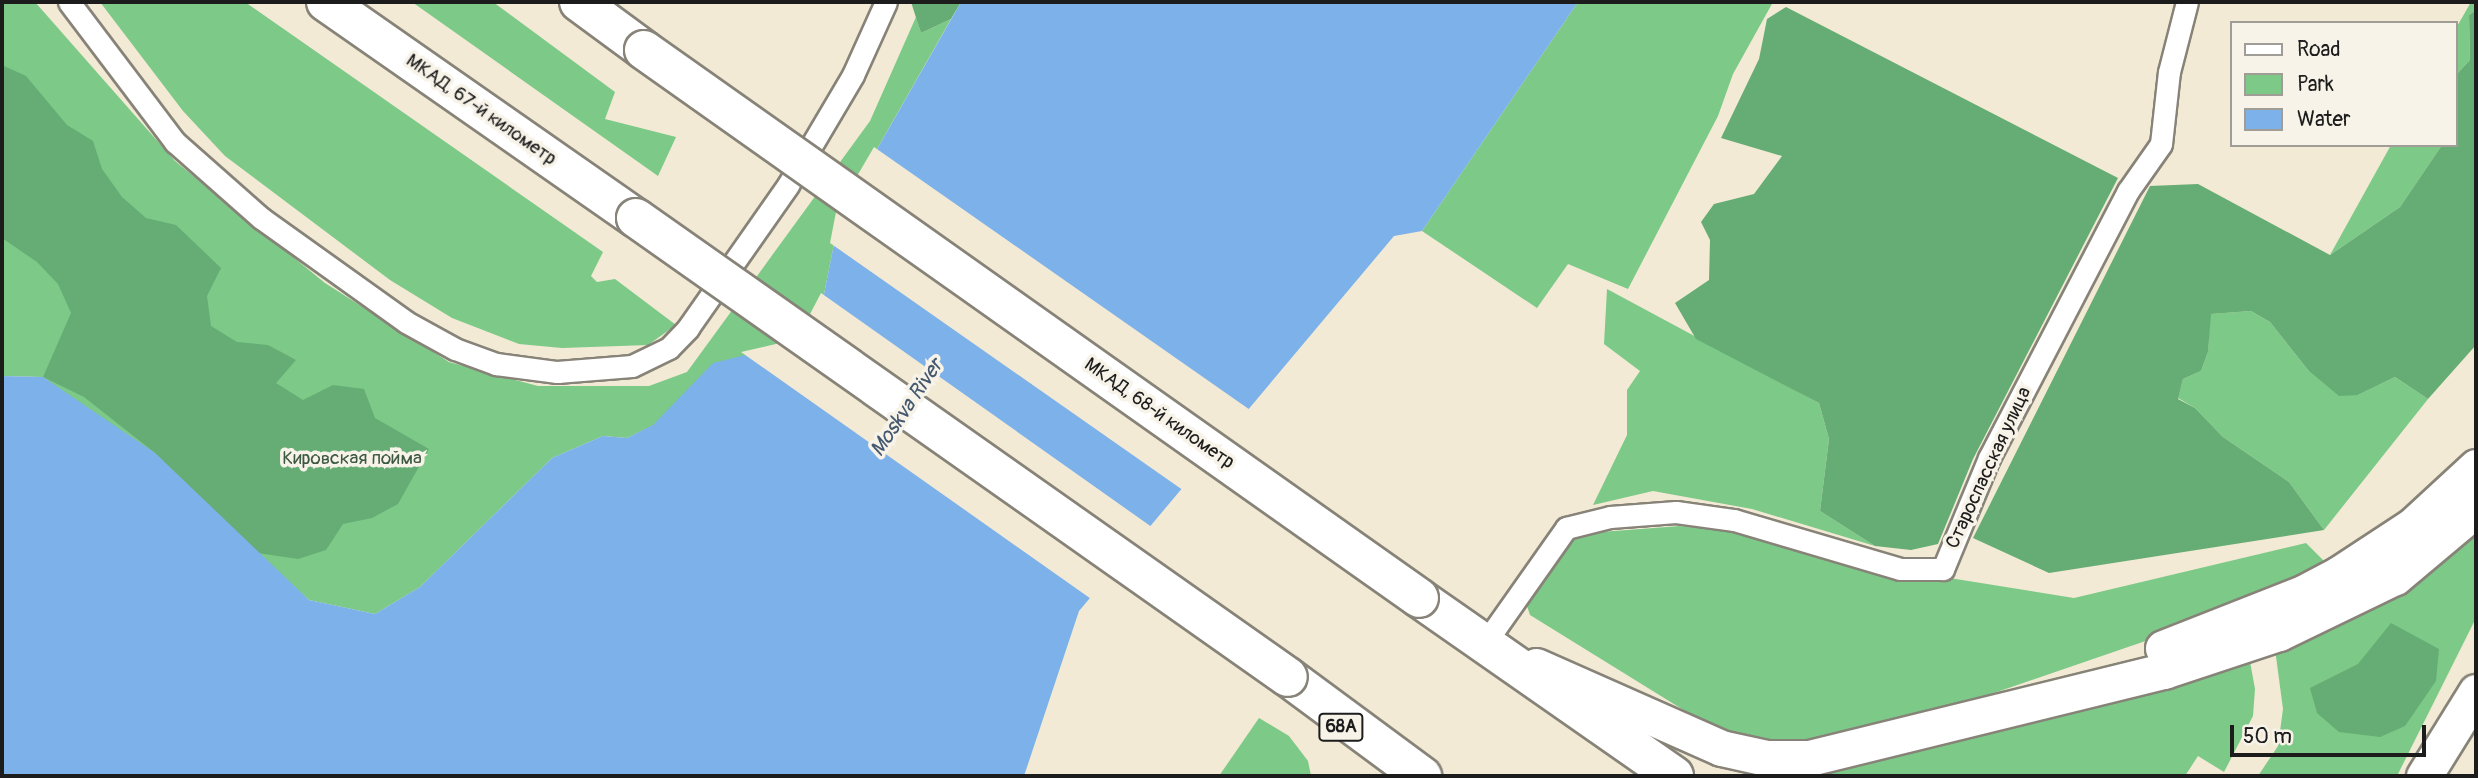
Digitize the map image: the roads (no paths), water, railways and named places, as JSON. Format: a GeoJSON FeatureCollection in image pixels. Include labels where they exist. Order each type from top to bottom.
{"type":"FeatureCollection","features":[{"type":"Feature","properties":{"kind":"highway","name":"МКАД, 67-й километр"},"geometry":{"type":"LineString","coordinates":[[326,2],[1288,677]]}},
{"type":"Feature","properties":{"kind":"highway","name":"МКАД, 68-й километр"},"geometry":{"type":"LineString","coordinates":[[579,2],[1674,776]]}},
{"type":"Feature","properties":{"kind":"highway"},"geometry":{"type":"LineString","coordinates":[[1288,677],[1423,776]]}},
{"type":"Feature","properties":{"kind":"main road"},"geometry":{"type":"LineString","coordinates":[[2064,692],[2316,586],[2412,526],[2476,467]]}},
{"type":"Feature","properties":{"kind":"main road"},"geometry":{"type":"LineString","coordinates":[[1485,643],[1672,729],[1721,748],[1766,758],[1809,758],[1902,738],[2064,692],[2164,671],[2311,620],[2395,577],[2476,509]]}},
{"type":"Feature","properties":{"kind":"main road","name":"68A"},"geometry":{"type":"LineString","coordinates":[[1288,677],[1394,776]]}},
{"type":"Feature","properties":{"kind":"main road"},"geometry":{"type":"LineString","coordinates":[[2424,776],[2476,692]]}},
{"type":"Feature","properties":{"kind":"main road"},"geometry":{"type":"LineString","coordinates":[[2451,776],[2476,730]]}},
{"type":"Feature","properties":{"kind":"main road"},"geometry":{"type":"LineString","coordinates":[[1623,740],[1697,776]]}},
{"type":"Feature","properties":{"kind":"street"},"geometry":{"type":"LineString","coordinates":[[69,2],[175,142],[261,218],[406,322],[455,349],[496,364],[557,372],[632,366],[669,348],[688,328],[788,185],[853,75],[886,2]]}},
{"type":"Feature","properties":{"kind":"street","name":"Староспасская улица"},"geometry":{"type":"LineString","coordinates":[[1485,643],[1566,528],[1610,517],[1676,512],[1734,520],[1900,569],[1943,569],[1989,458],[2128,191],[2161,144],[2169,72],[2187,2]]}},
{"type":"Feature","properties":{"kind":"water","name":"Moskva River"},"geometry":{"type":"Polygon","coordinates":[[[961,2],[1578,2],[1422,231],[1394,236],[1079,611],[1024,776],[2,776],[2,376],[43,377],[155,453],[309,600],[375,614],[420,587],[552,458],[603,436],[627,438],[653,425],[713,363],[799,342],[824,294],[840,214],[961,2]]]}},
{"type":"Feature","properties":{"kind":"park label","name":"Кировская пойма"},"geometry":{"type":"Point","coordinates":[352,459]}}]}
